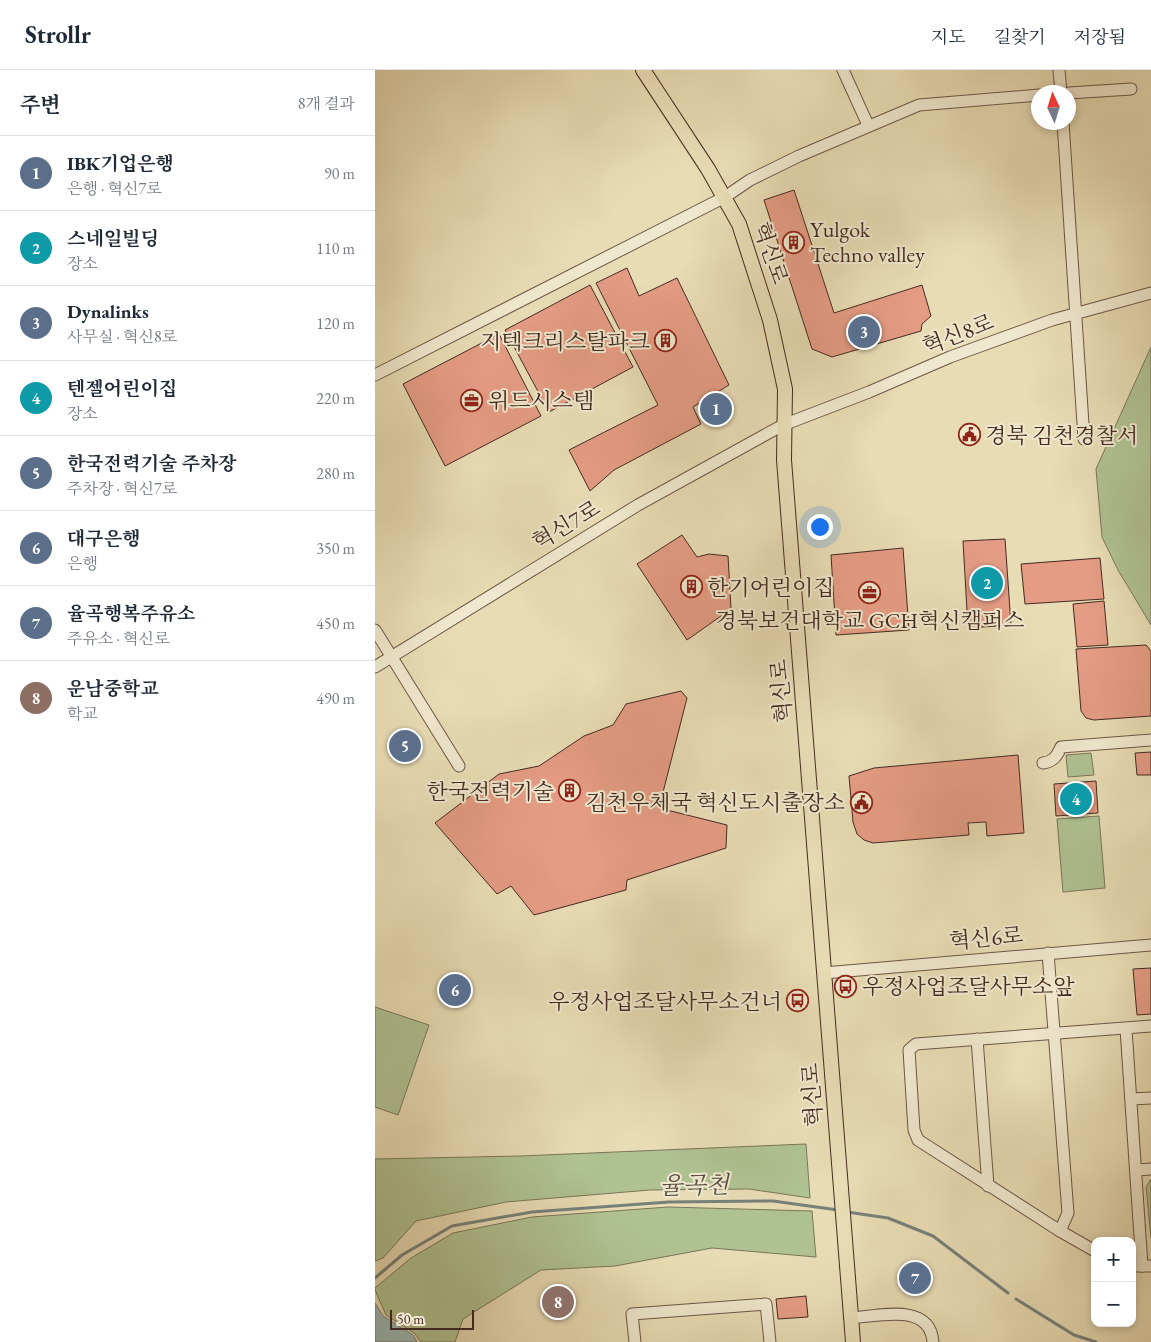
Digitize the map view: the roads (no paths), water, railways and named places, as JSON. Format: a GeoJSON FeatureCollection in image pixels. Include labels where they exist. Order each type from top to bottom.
{"type":"FeatureCollection","features":[{"type":"Feature","properties":{"kind":"main road","name":"혁신로"},"geometry":{"type":"LineString","coordinates":[[643,70],[725,197],[739,224],[770,320],[785,389],[784,460],[853,1342]]}},
{"type":"Feature","properties":{"kind":"street"},"geometry":{"type":"LineString","coordinates":[[843,70],[868,125]]}},
{"type":"Feature","properties":{"kind":"street"},"geometry":{"type":"LineString","coordinates":[[1059,70],[1060,85]]}},
{"type":"Feature","properties":{"kind":"street"},"geometry":{"type":"LineString","coordinates":[[1076,93],[1131,89]]}},
{"type":"Feature","properties":{"kind":"street"},"geometry":{"type":"LineString","coordinates":[[375,375],[725,197],[750,180],[868,125],[919,105],[1031,96]]}},
{"type":"Feature","properties":{"kind":"street"},"geometry":{"type":"LineString","coordinates":[[1064,130],[1084,438]]}},
{"type":"Feature","properties":{"kind":"street","name":"혁신8로"},"geometry":{"type":"LineString","coordinates":[[783,425],[861,395],[950,357],[1076,313],[1151,293]]}},
{"type":"Feature","properties":{"kind":"street","name":"혁신7로"},"geometry":{"type":"LineString","coordinates":[[375,668],[638,505],[783,425]]}},
{"type":"Feature","properties":{"kind":"street"},"geometry":{"type":"LineString","coordinates":[[375,630],[459,766]]}},
{"type":"Feature","properties":{"kind":"street"},"geometry":{"type":"LineString","coordinates":[[1043,763],[1050,762],[1055,758],[1061,747],[1151,740]]}},
{"type":"Feature","properties":{"kind":"street","name":"혁신6로"},"geometry":{"type":"LineString","coordinates":[[824,973],[1151,944]]}},
{"type":"Feature","properties":{"kind":"street"},"geometry":{"type":"LineString","coordinates":[[1048,953],[1068,1213],[1060,1231]]}},
{"type":"Feature","properties":{"kind":"street"},"geometry":{"type":"LineString","coordinates":[[1091,1249],[988,1186],[915,1137],[908,1062],[909,1050],[916,1044],[1151,1026]]}},
{"type":"Feature","properties":{"kind":"street"},"geometry":{"type":"LineString","coordinates":[[1126,1028],[1142,1266]]}},
{"type":"Feature","properties":{"kind":"street"},"geometry":{"type":"LineString","coordinates":[[977,1039],[988,1186]]}},
{"type":"Feature","properties":{"kind":"street"},"geometry":{"type":"LineString","coordinates":[[1131,1099],[1151,1098]]}},
{"type":"Feature","properties":{"kind":"street"},"geometry":{"type":"LineString","coordinates":[[1137,1170],[1151,1169]]}},
{"type":"Feature","properties":{"kind":"street"},"geometry":{"type":"LineString","coordinates":[[635,1342],[632,1314],[766,1304],[770,1342]]}},
{"type":"Feature","properties":{"kind":"street"},"geometry":{"type":"LineString","coordinates":[[851,1318],[906,1314],[917,1316],[928,1325],[933,1342]]}},
{"type":"Feature","properties":{"kind":"water"},"geometry":{"type":"Polygon","coordinates":[[[375,1303],[383,1316],[413,1335],[417,1342],[375,1342],[375,1303]]]}},
{"type":"Feature","properties":{"kind":"waterway","name":"율곡천"},"geometry":{"type":"LineString","coordinates":[[375,1278],[402,1255],[452,1226],[532,1212],[669,1202],[773,1201],[838,1210]]}},
{"type":"Feature","properties":{"kind":"waterway","name":"율곡천"},"geometry":{"type":"LineString","coordinates":[[847,1212],[888,1218],[933,1236],[1008,1293]]}},
{"type":"Feature","properties":{"kind":"waterway","name":"율곡천"},"geometry":{"type":"LineString","coordinates":[[1016,1299],[1074,1335],[1096,1342]]}},
{"type":"Feature","properties":{"kind":"place","name":"Yulgok Techno valley"},"geometry":{"type":"Point","coordinates":[794,242]}},
{"type":"Feature","properties":{"kind":"place","name":"Dynalinks"},"geometry":{"type":"Point","coordinates":[864,332]}},
{"type":"Feature","properties":{"kind":"place","name":"지텍크리스탈파크"},"geometry":{"type":"Point","coordinates":[666,341]}},
{"type":"Feature","properties":{"kind":"place","name":"위드시스템"},"geometry":{"type":"Point","coordinates":[472,400]}},
{"type":"Feature","properties":{"kind":"place","name":"IBK기업은행"},"geometry":{"type":"Point","coordinates":[716,409]}},
{"type":"Feature","properties":{"kind":"place","name":"경북 김천경찰서"},"geometry":{"type":"Point","coordinates":[969,435]}},
{"type":"Feature","properties":{"kind":"place","name":"스네일빌딩"},"geometry":{"type":"Point","coordinates":[987,583]}},
{"type":"Feature","properties":{"kind":"place","name":"한기어린이집"},"geometry":{"type":"Point","coordinates":[691,587]}},
{"type":"Feature","properties":{"kind":"place","name":"경북보건대학교 GCH혁신캠퍼스"},"geometry":{"type":"Point","coordinates":[870,592]}},
{"type":"Feature","properties":{"kind":"place","name":"한국전력기술 주차장"},"geometry":{"type":"Point","coordinates":[405,746]}},
{"type":"Feature","properties":{"kind":"place","name":"한국전력기술"},"geometry":{"type":"Point","coordinates":[570,791]}},
{"type":"Feature","properties":{"kind":"place","name":"텐젤어린이집"},"geometry":{"type":"Point","coordinates":[1076,799]}},
{"type":"Feature","properties":{"kind":"place","name":"김천우체국 혁신도시출장소"},"geometry":{"type":"Point","coordinates":[861,802]}},
{"type":"Feature","properties":{"kind":"place","name":"우정사업조달사무소앞"},"geometry":{"type":"Point","coordinates":[846,986]}},
{"type":"Feature","properties":{"kind":"place","name":"대구은행"},"geometry":{"type":"Point","coordinates":[455,990]}},
{"type":"Feature","properties":{"kind":"place","name":"우정사업조달사무소건너"},"geometry":{"type":"Point","coordinates":[798,1001]}},
{"type":"Feature","properties":{"kind":"place","name":"율곡행복주유소"},"geometry":{"type":"Point","coordinates":[915,1278]}},
{"type":"Feature","properties":{"kind":"place","name":"운남중학교"},"geometry":{"type":"Point","coordinates":[558,1302]}}]}
